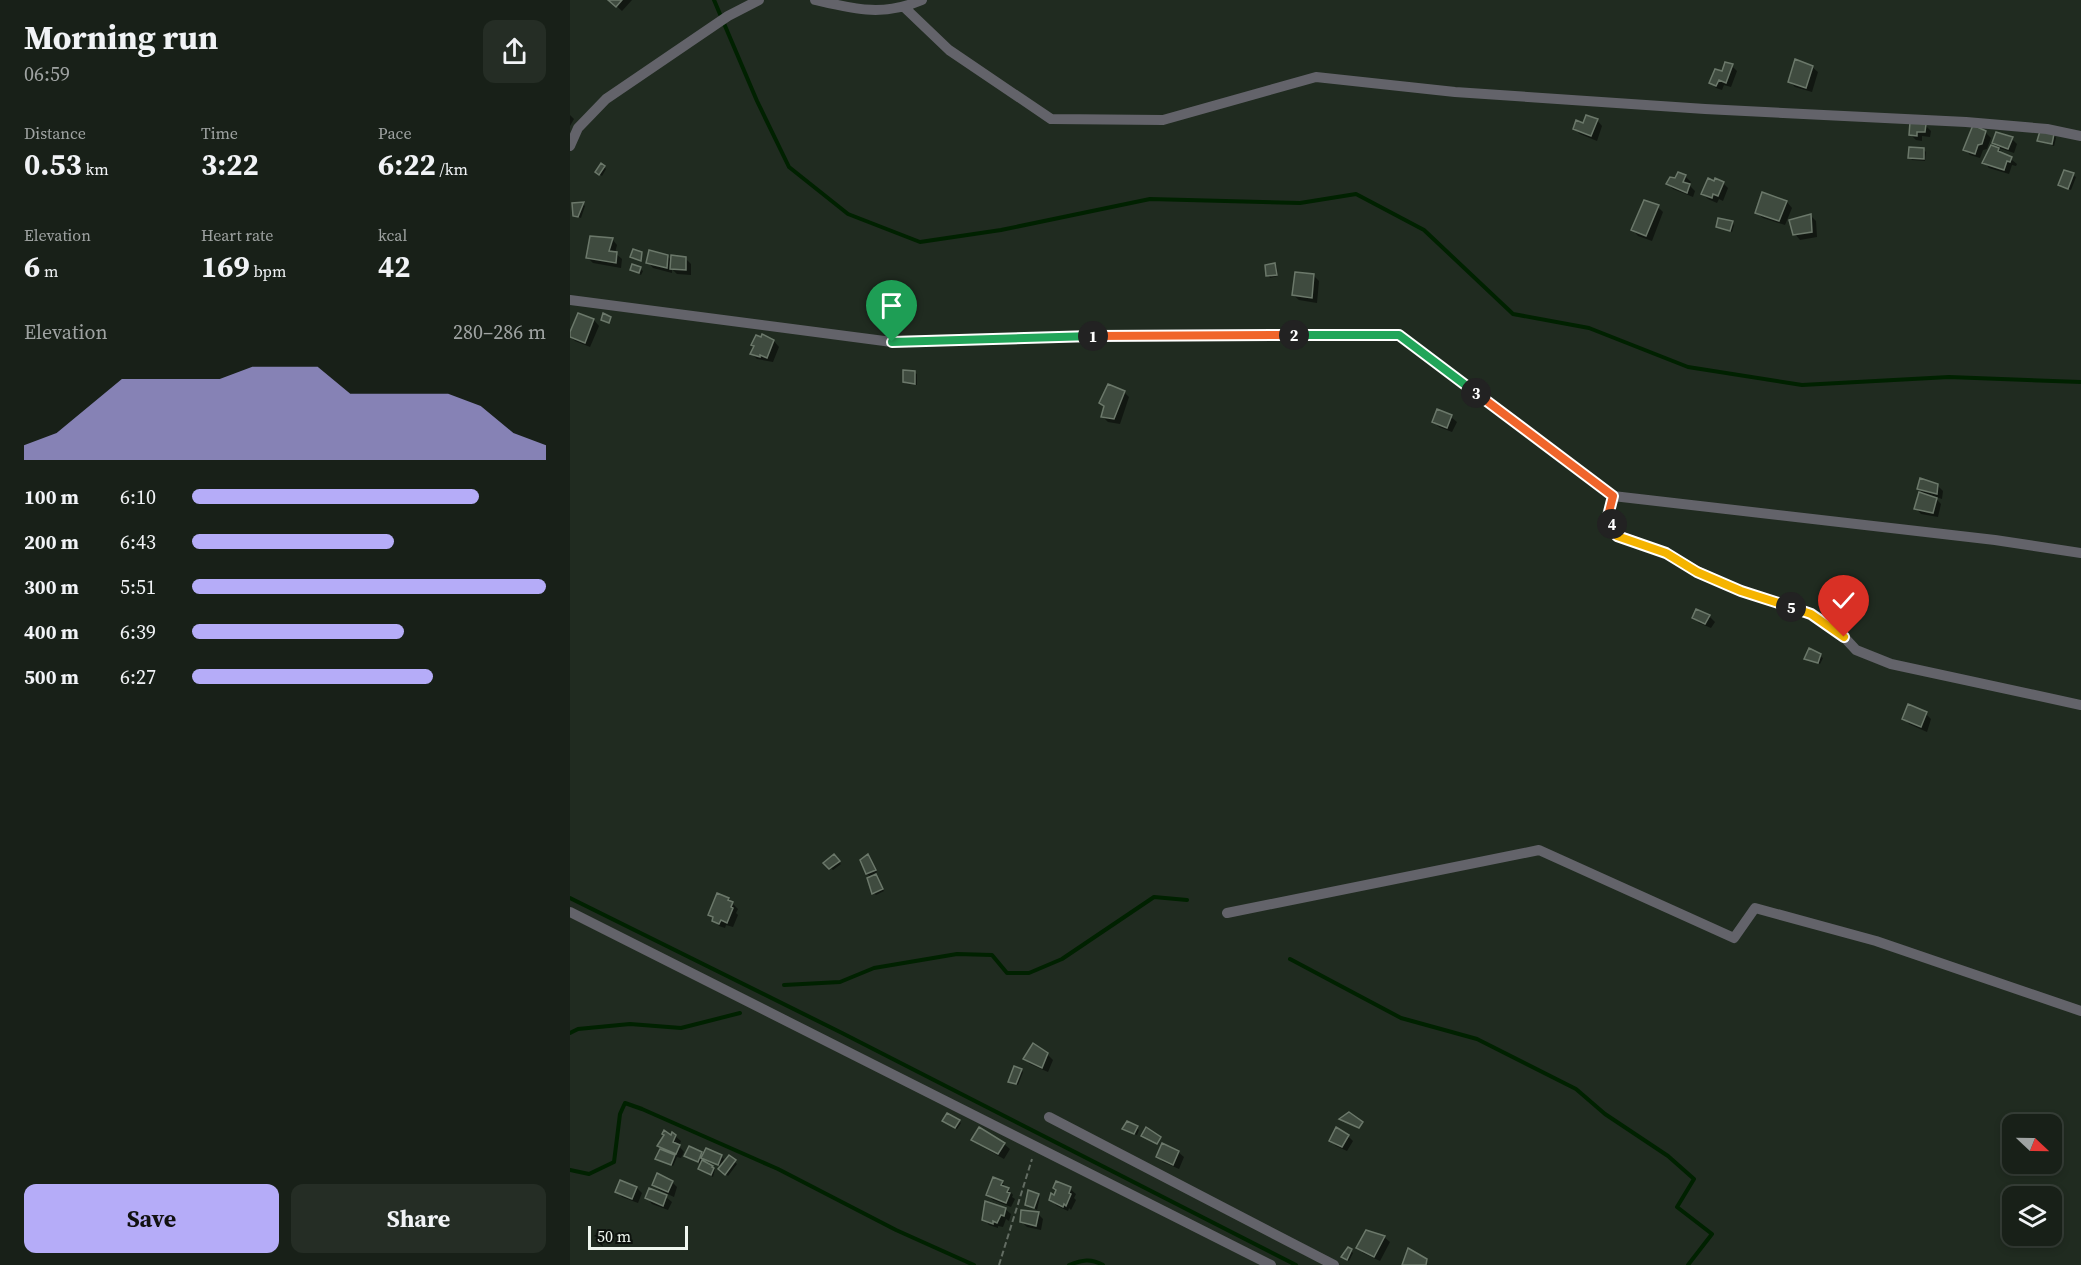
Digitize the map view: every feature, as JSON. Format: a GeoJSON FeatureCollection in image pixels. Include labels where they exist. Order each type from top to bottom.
{"type":"FeatureCollection","features":[{"type":"Feature","properties":{"kind":"street"},"geometry":{"type":"LineString","coordinates":[[570,146],[578,128],[606,99],[728,16],[759,0]]}},
{"type":"Feature","properties":{"kind":"street"},"geometry":{"type":"LineString","coordinates":[[815,0],[878,12],[904,7],[922,0]]}},
{"type":"Feature","properties":{"kind":"street"},"geometry":{"type":"LineString","coordinates":[[904,7],[949,50],[1051,119],[1163,120],[1316,77],[1467,93],[1705,109],[1966,122],[2048,129],[2081,136]]}},
{"type":"Feature","properties":{"kind":"street"},"geometry":{"type":"LineString","coordinates":[[570,300],[892,342],[1129,335],[1399,335],[1613,496],[1995,540],[2081,553]]}},
{"type":"Feature","properties":{"kind":"street"},"geometry":{"type":"LineString","coordinates":[[1613,496],[1608,516],[1617,536],[1666,553],[1697,572],[1741,591],[1811,614],[1844,637],[1856,650],[1891,664],[2081,705]]}},
{"type":"Feature","properties":{"kind":"street"},"geometry":{"type":"LineString","coordinates":[[1227,913],[1539,850],[1734,938],[1755,908],[1876,941],[2081,1011]]}},
{"type":"Feature","properties":{"kind":"street"},"geometry":{"type":"LineString","coordinates":[[570,912],[1271,1265]]}},
{"type":"Feature","properties":{"kind":"street"},"geometry":{"type":"LineString","coordinates":[[1049,1117],[1334,1265]]}},
{"type":"Feature","properties":{"kind":"path"},"geometry":{"type":"LineString","coordinates":[[999,1265],[1036,1147]]}},
{"type":"Feature","properties":{"kind":"building"},"geometry":{"type":"Polygon","coordinates":[[[608,0],[622,0],[616,7],[608,0]]]}},
{"type":"Feature","properties":{"kind":"building"},"geometry":{"type":"Polygon","coordinates":[[[1795,59],[1813,66],[1806,88],[1788,82],[1795,59]]]}},
{"type":"Feature","properties":{"kind":"building"},"geometry":{"type":"Polygon","coordinates":[[[1725,62],[1733,64],[1726,83],[1719,80],[1716,86],[1709,83],[1715,69],[1722,71],[1725,62]]]}},
{"type":"Feature","properties":{"kind":"building"},"geometry":{"type":"Polygon","coordinates":[[[1586,115],[1598,119],[1591,136],[1573,129],[1576,120],[1583,123],[1586,115]]]}},
{"type":"Feature","properties":{"kind":"building"},"geometry":{"type":"Polygon","coordinates":[[[1910,122],[1926,124],[1925,132],[1917,132],[1917,136],[1909,135],[1910,122]]]}},
{"type":"Feature","properties":{"kind":"building"},"geometry":{"type":"Polygon","coordinates":[[[1973,125],[1986,131],[1982,144],[1978,145],[1975,154],[1963,150],[1973,125]]]}},
{"type":"Feature","properties":{"kind":"building"},"geometry":{"type":"Polygon","coordinates":[[[2040,131],[2054,134],[2052,144],[2037,141],[2040,131]]]}},
{"type":"Feature","properties":{"kind":"building"},"geometry":{"type":"Polygon","coordinates":[[[1996,132],[2013,137],[2008,149],[1992,143],[1996,132]]]}},
{"type":"Feature","properties":{"kind":"building"},"geometry":{"type":"Polygon","coordinates":[[[1991,145],[2012,157],[2010,162],[2007,161],[2004,170],[1982,163],[1991,145]]]}},
{"type":"Feature","properties":{"kind":"building"},"geometry":{"type":"Polygon","coordinates":[[[1909,147],[1924,148],[1924,159],[1908,158],[1909,147]]]}},
{"type":"Feature","properties":{"kind":"building"},"geometry":{"type":"Polygon","coordinates":[[[601,163],[605,166],[599,175],[595,172],[601,163]]]}},
{"type":"Feature","properties":{"kind":"building"},"geometry":{"type":"Polygon","coordinates":[[[2064,170],[2074,173],[2068,189],[2058,185],[2064,170]]]}},
{"type":"Feature","properties":{"kind":"building"},"geometry":{"type":"Polygon","coordinates":[[[1678,172],[1686,175],[1683,182],[1690,184],[1687,193],[1666,184],[1670,177],[1675,178],[1678,172]]]}},
{"type":"Feature","properties":{"kind":"building"},"geometry":{"type":"Polygon","coordinates":[[[1708,178],[1724,182],[1718,196],[1713,194],[1712,198],[1701,194],[1708,178]]]}},
{"type":"Feature","properties":{"kind":"building"},"geometry":{"type":"Polygon","coordinates":[[[1762,192],[1787,201],[1779,221],[1755,213],[1762,192]]]}},
{"type":"Feature","properties":{"kind":"building"},"geometry":{"type":"Polygon","coordinates":[[[1644,200],[1659,205],[1646,236],[1631,230],[1644,200]]]}},
{"type":"Feature","properties":{"kind":"building"},"geometry":{"type":"Polygon","coordinates":[[[584,202],[578,217],[573,216],[572,203],[584,202]]]}},
{"type":"Feature","properties":{"kind":"building"},"geometry":{"type":"Polygon","coordinates":[[[1811,214],[1812,232],[1793,235],[1789,220],[1811,214]]]}},
{"type":"Feature","properties":{"kind":"building"},"geometry":{"type":"Polygon","coordinates":[[[1718,218],[1733,221],[1730,231],[1716,227],[1718,218]]]}},
{"type":"Feature","properties":{"kind":"building"},"geometry":{"type":"Polygon","coordinates":[[[590,236],[613,238],[609,251],[617,252],[616,263],[586,258],[590,236]]]}},
{"type":"Feature","properties":{"kind":"building"},"geometry":{"type":"Polygon","coordinates":[[[633,249],[642,252],[641,261],[630,257],[633,249]]]}},
{"type":"Feature","properties":{"kind":"building"},"geometry":{"type":"Polygon","coordinates":[[[649,250],[668,255],[667,268],[646,263],[649,250]]]}},
{"type":"Feature","properties":{"kind":"building"},"geometry":{"type":"Polygon","coordinates":[[[671,255],[686,257],[686,270],[670,269],[671,255]]]}},
{"type":"Feature","properties":{"kind":"building"},"geometry":{"type":"Polygon","coordinates":[[[1275,263],[1277,275],[1266,276],[1265,265],[1275,263]]]}},
{"type":"Feature","properties":{"kind":"building"},"geometry":{"type":"Polygon","coordinates":[[[632,264],[641,267],[639,273],[630,270],[632,264]]]}},
{"type":"Feature","properties":{"kind":"building"},"geometry":{"type":"Polygon","coordinates":[[[1295,272],[1314,274],[1312,298],[1292,295],[1295,272]]]}},
{"type":"Feature","properties":{"kind":"building"},"geometry":{"type":"Polygon","coordinates":[[[578,313],[594,319],[585,343],[570,337],[578,313]]]}},
{"type":"Feature","properties":{"kind":"building"},"geometry":{"type":"Polygon","coordinates":[[[603,313],[611,317],[609,323],[601,320],[603,313]]]}},
{"type":"Feature","properties":{"kind":"building"},"geometry":{"type":"Polygon","coordinates":[[[762,334],[774,340],[767,358],[750,354],[756,335],[761,337],[762,334]]]}},
{"type":"Feature","properties":{"kind":"building"},"geometry":{"type":"Polygon","coordinates":[[[903,370],[915,371],[915,384],[903,382],[903,370]]]}},
{"type":"Feature","properties":{"kind":"building"},"geometry":{"type":"Polygon","coordinates":[[[1108,384],[1125,391],[1114,419],[1101,417],[1104,406],[1099,403],[1108,384]]]}},
{"type":"Feature","properties":{"kind":"building"},"geometry":{"type":"Polygon","coordinates":[[[1437,409],[1452,415],[1447,428],[1432,422],[1437,409]]]}},
{"type":"Feature","properties":{"kind":"building"},"geometry":{"type":"Polygon","coordinates":[[[1920,478],[1938,484],[1937,494],[1917,489],[1920,478]]]}},
{"type":"Feature","properties":{"kind":"building"},"geometry":{"type":"Polygon","coordinates":[[[1919,492],[1937,498],[1933,513],[1914,509],[1919,492]]]}},
{"type":"Feature","properties":{"kind":"building"},"geometry":{"type":"Polygon","coordinates":[[[1696,609],[1710,615],[1705,624],[1692,618],[1696,609]]]}},
{"type":"Feature","properties":{"kind":"building"},"geometry":{"type":"Polygon","coordinates":[[[1809,648],[1821,654],[1818,663],[1804,659],[1809,648]]]}},
{"type":"Feature","properties":{"kind":"building"},"geometry":{"type":"Polygon","coordinates":[[[1908,704],[1927,712],[1921,727],[1902,719],[1908,704]]]}},
{"type":"Feature","properties":{"kind":"building"},"geometry":{"type":"Polygon","coordinates":[[[834,854],[840,861],[829,869],[823,863],[834,854]]]}},
{"type":"Feature","properties":{"kind":"building"},"geometry":{"type":"Polygon","coordinates":[[[868,854],[876,870],[866,874],[860,860],[868,854]]]}},
{"type":"Feature","properties":{"kind":"building"},"geometry":{"type":"Polygon","coordinates":[[[876,874],[883,889],[872,894],[867,878],[876,874]]]}},
{"type":"Feature","properties":{"kind":"building"},"geometry":{"type":"Polygon","coordinates":[[[717,893],[733,902],[727,923],[721,920],[719,924],[712,921],[713,917],[708,915],[717,893]]]}},
{"type":"Feature","properties":{"kind":"building"},"geometry":{"type":"Polygon","coordinates":[[[1033,1043],[1048,1053],[1042,1068],[1023,1059],[1033,1043]]]}},
{"type":"Feature","properties":{"kind":"building"},"geometry":{"type":"Polygon","coordinates":[[[1014,1066],[1022,1069],[1016,1084],[1008,1082],[1014,1066]]]}},
{"type":"Feature","properties":{"kind":"building"},"geometry":{"type":"Polygon","coordinates":[[[1349,1112],[1363,1122],[1359,1128],[1339,1119],[1349,1112]]]}},
{"type":"Feature","properties":{"kind":"building"},"geometry":{"type":"Polygon","coordinates":[[[947,1113],[960,1120],[955,1128],[942,1121],[947,1113]]]}},
{"type":"Feature","properties":{"kind":"building"},"geometry":{"type":"Polygon","coordinates":[[[1127,1121],[1138,1126],[1134,1134],[1122,1129],[1127,1121]]]}},
{"type":"Feature","properties":{"kind":"building"},"geometry":{"type":"Polygon","coordinates":[[[979,1127],[1005,1143],[998,1154],[971,1140],[979,1127]]]}},
{"type":"Feature","properties":{"kind":"building"},"geometry":{"type":"Polygon","coordinates":[[[1146,1127],[1161,1137],[1157,1144],[1141,1136],[1146,1127]]]}},
{"type":"Feature","properties":{"kind":"building"},"geometry":{"type":"Polygon","coordinates":[[[1336,1127],[1349,1135],[1342,1147],[1329,1141],[1336,1127]]]}},
{"type":"Feature","properties":{"kind":"building"},"geometry":{"type":"Polygon","coordinates":[[[664,1130],[671,1135],[672,1132],[676,1135],[673,1142],[680,1145],[676,1154],[657,1146],[664,1135],[662,1134],[664,1130]]]}},
{"type":"Feature","properties":{"kind":"building"},"geometry":{"type":"Polygon","coordinates":[[[1162,1143],[1179,1151],[1173,1165],[1156,1157],[1162,1143]]]}},
{"type":"Feature","properties":{"kind":"building"},"geometry":{"type":"Polygon","coordinates":[[[689,1146],[702,1152],[698,1162],[684,1156],[689,1146]]]}},
{"type":"Feature","properties":{"kind":"building"},"geometry":{"type":"Polygon","coordinates":[[[706,1148],[722,1155],[718,1165],[701,1158],[706,1148]]]}},
{"type":"Feature","properties":{"kind":"building"},"geometry":{"type":"Polygon","coordinates":[[[660,1149],[675,1155],[671,1165],[655,1159],[660,1149]]]}},
{"type":"Feature","properties":{"kind":"building"},"geometry":{"type":"Polygon","coordinates":[[[729,1155],[736,1160],[725,1175],[718,1169],[729,1155]]]}},
{"type":"Feature","properties":{"kind":"building"},"geometry":{"type":"Polygon","coordinates":[[[702,1160],[713,1166],[711,1175],[698,1169],[702,1160]]]}},
{"type":"Feature","properties":{"kind":"building"},"geometry":{"type":"Polygon","coordinates":[[[657,1173],[673,1181],[668,1192],[652,1185],[657,1173]]]}},
{"type":"Feature","properties":{"kind":"building"},"geometry":{"type":"Polygon","coordinates":[[[993,1177],[1003,1181],[1001,1185],[1009,1188],[1007,1192],[1010,1193],[1006,1203],[986,1195],[993,1177]]]}},
{"type":"Feature","properties":{"kind":"building"},"geometry":{"type":"Polygon","coordinates":[[[620,1180],[637,1187],[632,1199],[615,1192],[620,1180]]]}},
{"type":"Feature","properties":{"kind":"building"},"geometry":{"type":"Polygon","coordinates":[[[1056,1181],[1071,1187],[1069,1193],[1071,1194],[1066,1206],[1064,1204],[1063,1207],[1049,1200],[1051,1193],[1054,1195],[1056,1190],[1053,1188],[1056,1181]]]}},
{"type":"Feature","properties":{"kind":"building"},"geometry":{"type":"Polygon","coordinates":[[[649,1188],[667,1195],[663,1206],[645,1198],[649,1188]]]}},
{"type":"Feature","properties":{"kind":"building"},"geometry":{"type":"Polygon","coordinates":[[[1028,1190],[1039,1194],[1034,1208],[1025,1205],[1028,1190]]]}},
{"type":"Feature","properties":{"kind":"building"},"geometry":{"type":"Polygon","coordinates":[[[985,1201],[1006,1208],[1004,1216],[1001,1215],[997,1223],[982,1220],[985,1201]]]}},
{"type":"Feature","properties":{"kind":"building"},"geometry":{"type":"Polygon","coordinates":[[[1021,1210],[1039,1212],[1036,1226],[1020,1222],[1021,1210]]]}},
{"type":"Feature","properties":{"kind":"building"},"geometry":{"type":"Polygon","coordinates":[[[1366,1230],[1385,1236],[1374,1257],[1356,1248],[1366,1230]]]}},
{"type":"Feature","properties":{"kind":"building"},"geometry":{"type":"Polygon","coordinates":[[[1348,1247],[1352,1249],[1347,1260],[1341,1257],[1348,1247]]]}},
{"type":"Feature","properties":{"kind":"building"},"geometry":{"type":"Polygon","coordinates":[[[1408,1248],[1427,1259],[1426,1265],[1402,1265],[1408,1248]]]}},
{"type":"Feature","properties":{"kind":"waterway"},"geometry":{"type":"LineString","coordinates":[[714,0],[757,101],[789,167],[848,214],[920,242],[1001,230],[1150,199],[1300,203],[1356,194],[1424,230],[1513,314],[1589,328],[1688,367],[1802,385],[1949,377],[2081,382]]}},
{"type":"Feature","properties":{"kind":"waterway"},"geometry":{"type":"LineString","coordinates":[[784,985],[840,982],[874,968],[957,954],[992,955],[1007,973],[1029,973],[1062,959],[1154,897],[1187,900]]}},
{"type":"Feature","properties":{"kind":"waterway"},"geometry":{"type":"LineString","coordinates":[[570,898],[842,1033],[1296,1265]]}},
{"type":"Feature","properties":{"kind":"waterway"},"geometry":{"type":"LineString","coordinates":[[1290,959],[1401,1018],[1477,1039],[1576,1089],[1605,1114],[1668,1156],[1694,1179],[1677,1207],[1712,1234],[1688,1265]]}},
{"type":"Feature","properties":{"kind":"waterway"},"geometry":{"type":"LineString","coordinates":[[570,1033],[578,1029],[630,1024],[681,1028],[740,1013]]}},
{"type":"Feature","properties":{"kind":"waterway"},"geometry":{"type":"LineString","coordinates":[[570,1170],[589,1174],[614,1162],[620,1114],[625,1103],[778,1169],[896,1230],[974,1265]]}},
{"type":"Feature","properties":{"kind":"waterway"},"geometry":{"type":"LineString","coordinates":[[1069,1265],[1086,1260],[1103,1265]]}},
{"type":"Feature","properties":{"kind":"route"},"geometry":{"type":"LineString","coordinates":[[892,342],[1129,335],[1399,335],[1613,496],[1608,516],[1617,536],[1666,553],[1697,572],[1741,591],[1811,614],[1844,637]]}}]}
